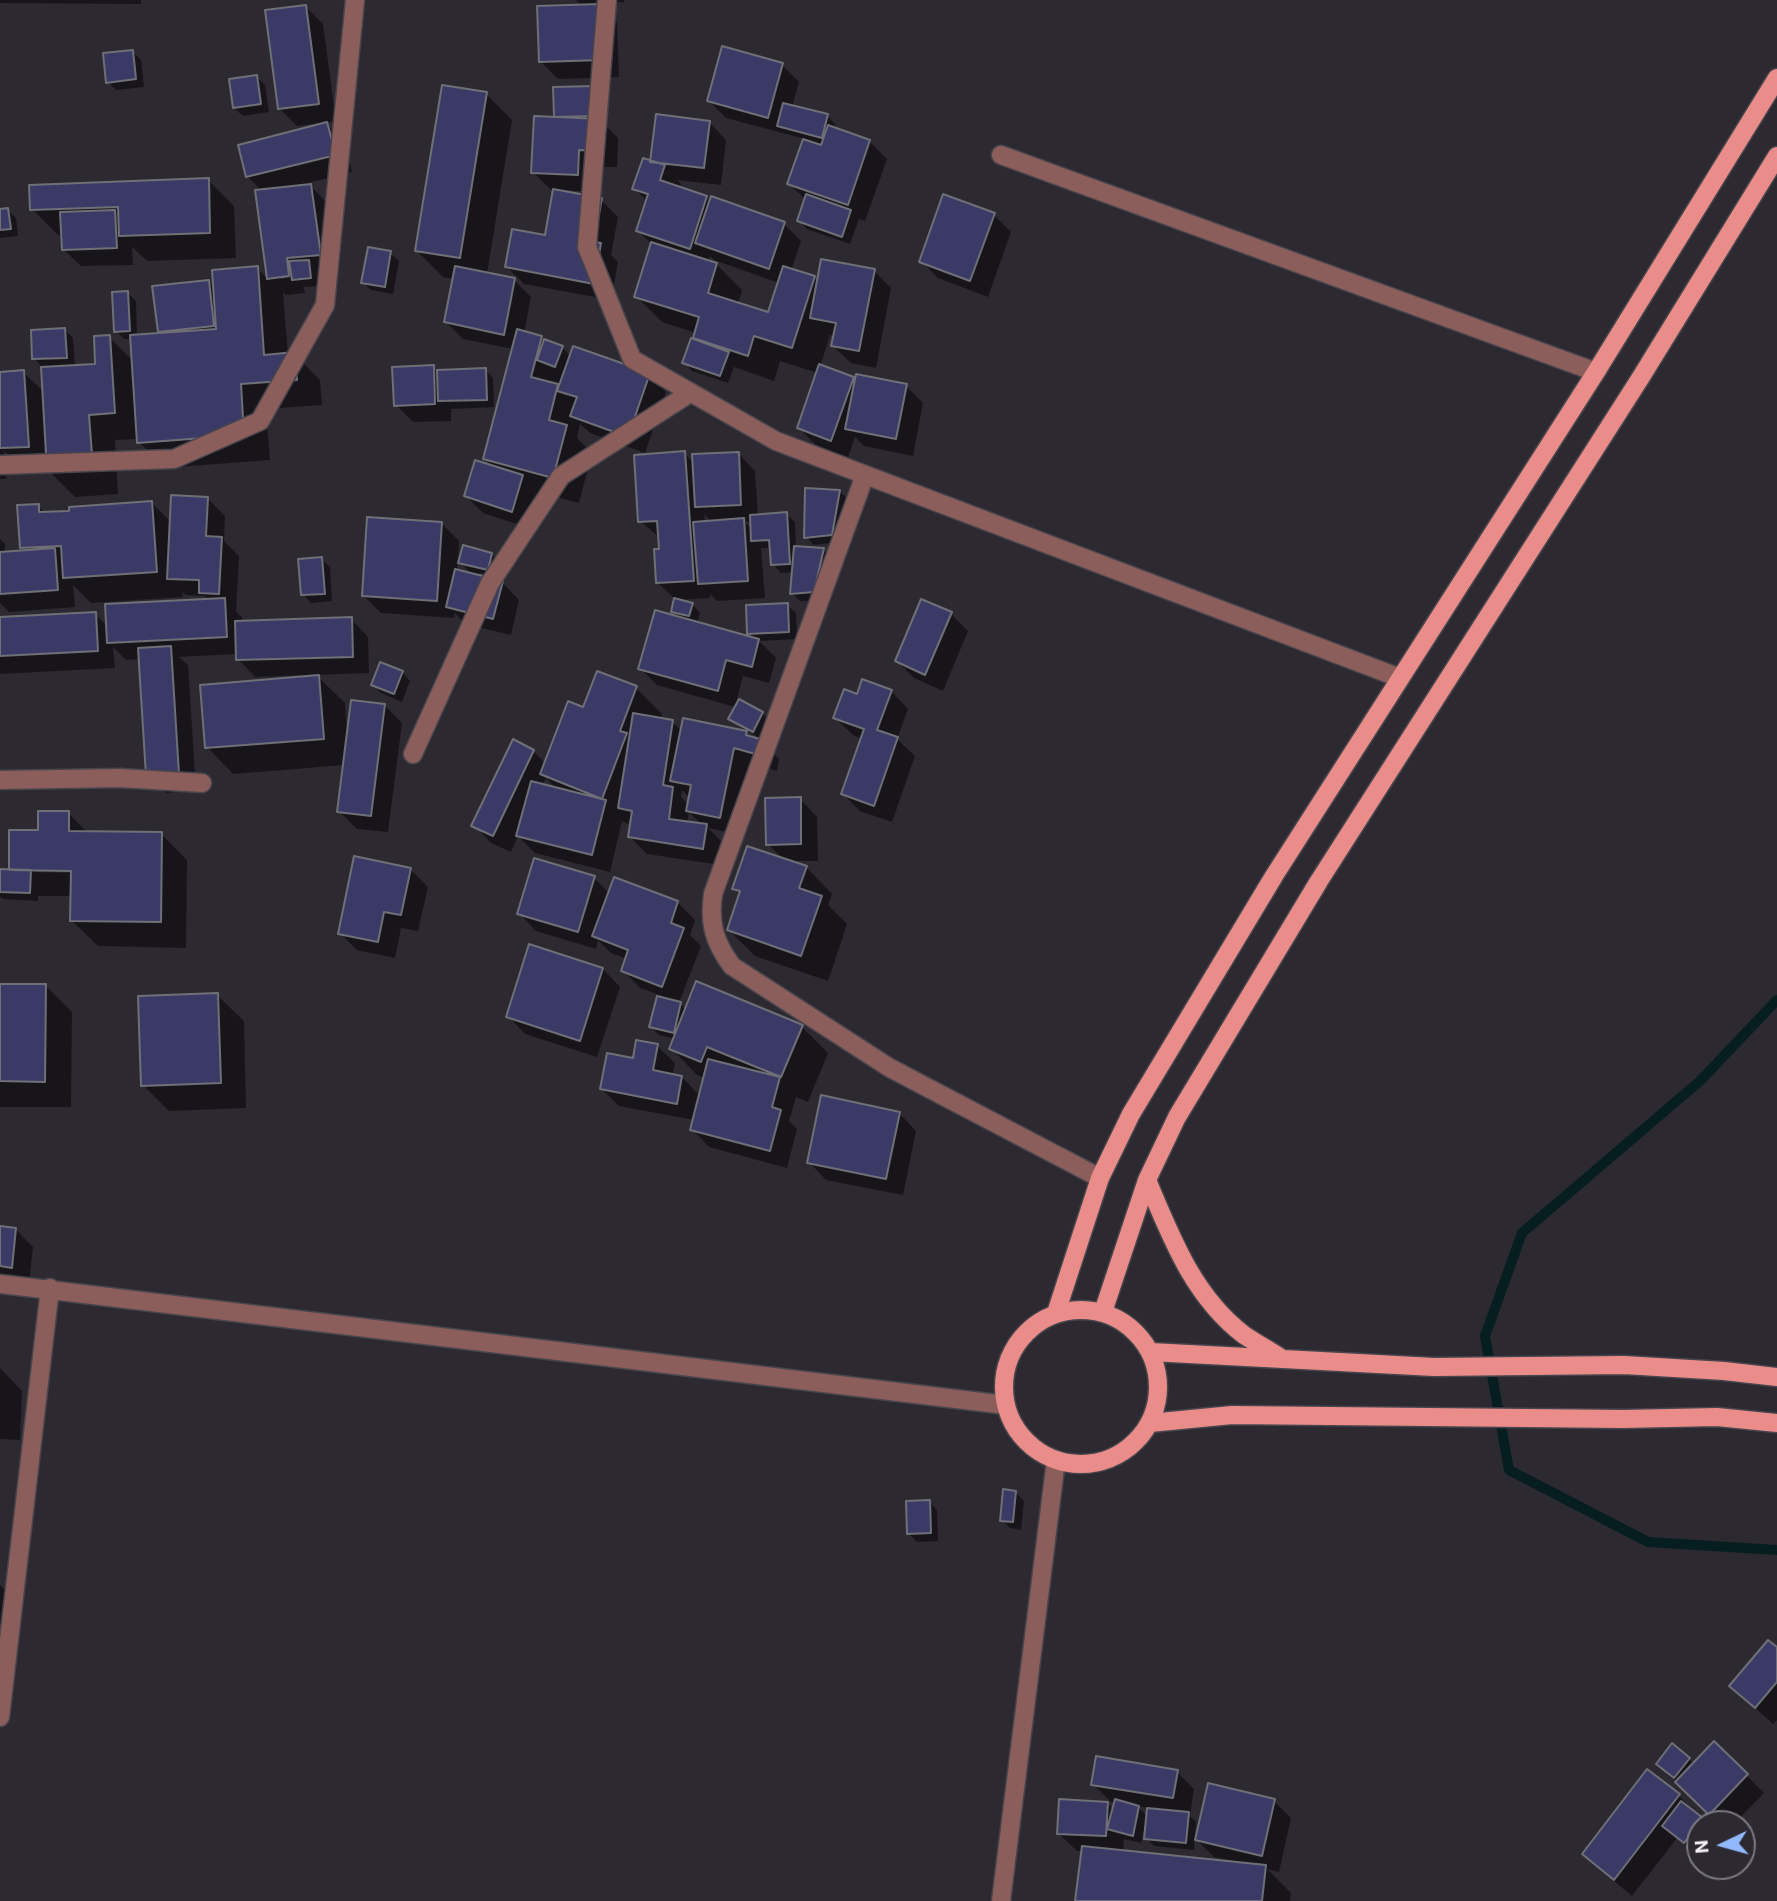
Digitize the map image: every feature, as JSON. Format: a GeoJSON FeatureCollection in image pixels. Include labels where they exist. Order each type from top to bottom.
{"type":"FeatureCollection","features":[{"type":"Feature","properties":{"kind":"main road"},"geometry":{"type":"LineString","coordinates":[[1056,1313],[1100,1178],[1131,1114],[1274,876],[1596,372],[1777,78]]}},
{"type":"Feature","properties":{"kind":"main road"},"geometry":{"type":"LineString","coordinates":[[1103,1312],[1147,1180],[1177,1117],[1319,881],[1641,377],[1777,156]]}},
{"type":"Feature","properties":{"kind":"main road"},"geometry":{"type":"LineString","coordinates":[[1147,1180],[1177,1251],[1207,1299],[1244,1334],[1284,1360]]}},
{"type":"Feature","properties":{"kind":"main road"},"geometry":{"type":"LineString","coordinates":[[1080,1309],[1103,1312],[1123,1321],[1138,1335],[1150,1352],[1159,1388],[1156,1406],[1150,1423],[1133,1445],[1110,1459],[1083,1465],[1056,1460],[1034,1448],[1016,1429],[1006,1405],[1004,1383],[1008,1360],[1019,1340],[1035,1324],[1056,1313],[1080,1309]]}},
{"type":"Feature","properties":{"kind":"main road"},"geometry":{"type":"LineString","coordinates":[[1150,1352],[1434,1367],[1624,1365],[1777,1377]]}},
{"type":"Feature","properties":{"kind":"main road"},"geometry":{"type":"LineString","coordinates":[[1150,1423],[1232,1415],[1623,1419],[1717,1417],[1777,1423]]}},
{"type":"Feature","properties":{"kind":"street"},"geometry":{"type":"LineString","coordinates":[[0,465],[174,459],[260,421],[325,305],[355,0]]}},
{"type":"Feature","properties":{"kind":"street"},"geometry":{"type":"LineString","coordinates":[[607,0],[587,247],[632,359],[776,441],[1400,678]]}},
{"type":"Feature","properties":{"kind":"street"},"geometry":{"type":"LineString","coordinates":[[1001,156],[1596,372]]}},
{"type":"Feature","properties":{"kind":"street"},"geometry":{"type":"LineString","coordinates":[[412,754],[490,583],[561,476],[690,393]]}},
{"type":"Feature","properties":{"kind":"street"},"geometry":{"type":"LineString","coordinates":[[865,475],[713,894],[710,913],[712,933],[720,951],[732,966],[879,1061],[1100,1178]]}},
{"type":"Feature","properties":{"kind":"street"},"geometry":{"type":"LineString","coordinates":[[0,780],[120,778],[202,783]]}},
{"type":"Feature","properties":{"kind":"street"},"geometry":{"type":"LineString","coordinates":[[0,1284],[1006,1405]]}},
{"type":"Feature","properties":{"kind":"street"},"geometry":{"type":"LineString","coordinates":[[0,1717],[50,1288]]}},
{"type":"Feature","properties":{"kind":"street"},"geometry":{"type":"LineString","coordinates":[[1001,1901],[1056,1460]]}},
{"type":"Feature","properties":{"kind":"building"},"geometry":{"type":"Polygon","coordinates":[[[600,4],[602,60],[539,62],[537,6],[600,4]]]}},
{"type":"Feature","properties":{"kind":"building"},"geometry":{"type":"Polygon","coordinates":[[[306,5],[319,104],[278,109],[265,10],[306,5]]]}},
{"type":"Feature","properties":{"kind":"building"},"geometry":{"type":"Polygon","coordinates":[[[722,46],[783,63],[768,118],[707,101],[722,46]]]}},
{"type":"Feature","properties":{"kind":"building"},"geometry":{"type":"Polygon","coordinates":[[[133,50],[136,79],[106,83],[103,53],[133,50]]]}},
{"type":"Feature","properties":{"kind":"building"},"geometry":{"type":"Polygon","coordinates":[[[257,75],[261,104],[233,108],[229,79],[257,75]]]}},
{"type":"Feature","properties":{"kind":"building"},"geometry":{"type":"Polygon","coordinates":[[[442,85],[487,92],[460,258],[415,251],[442,85]]]}},
{"type":"Feature","properties":{"kind":"building"},"geometry":{"type":"Polygon","coordinates":[[[596,86],[598,116],[554,117],[553,87],[596,86]]]}},
{"type":"Feature","properties":{"kind":"building"},"geometry":{"type":"Polygon","coordinates":[[[783,103],[828,114],[822,138],[777,126],[783,103]]]}},
{"type":"Feature","properties":{"kind":"building"},"geometry":{"type":"Polygon","coordinates":[[[656,114],[710,121],[704,168],[650,162],[656,114]]]}},
{"type":"Feature","properties":{"kind":"building"},"geometry":{"type":"Polygon","coordinates":[[[534,116],[602,119],[600,151],[579,150],[578,175],[531,173],[534,116]]]}},
{"type":"Feature","properties":{"kind":"building"},"geometry":{"type":"Polygon","coordinates":[[[327,122],[336,155],[246,177],[238,145],[327,122]]]}},
{"type":"Feature","properties":{"kind":"building"},"geometry":{"type":"Polygon","coordinates":[[[828,125],[870,140],[848,205],[787,184],[803,139],[821,145],[828,125]]]}},
{"type":"Feature","properties":{"kind":"building"},"geometry":{"type":"Polygon","coordinates":[[[643,158],[665,165],[660,180],[707,196],[690,249],[636,231],[648,194],[632,189],[643,158]]]}},
{"type":"Feature","properties":{"kind":"building"},"geometry":{"type":"Polygon","coordinates":[[[209,178],[210,233],[119,236],[118,207],[30,210],[29,185],[209,178]]]}},
{"type":"Feature","properties":{"kind":"building"},"geometry":{"type":"Polygon","coordinates":[[[311,184],[321,255],[287,258],[289,276],[267,279],[255,190],[311,184]]]}},
{"type":"Feature","properties":{"kind":"building"},"geometry":{"type":"Polygon","coordinates":[[[553,189],[602,198],[594,242],[601,243],[594,284],[505,267],[512,229],[545,235],[553,189]]]}},
{"type":"Feature","properties":{"kind":"building"},"geometry":{"type":"Polygon","coordinates":[[[806,194],[851,210],[842,237],[797,221],[806,194]]]}},
{"type":"Feature","properties":{"kind":"building"},"geometry":{"type":"Polygon","coordinates":[[[943,194],[995,213],[970,281],[919,262],[943,194]]]}},
{"type":"Feature","properties":{"kind":"building"},"geometry":{"type":"Polygon","coordinates":[[[711,196],[785,222],[769,269],[695,243],[711,196]]]}},
{"type":"Feature","properties":{"kind":"building"},"geometry":{"type":"Polygon","coordinates":[[[8,208],[11,229],[0,230],[0,209],[8,208]]]}},
{"type":"Feature","properties":{"kind":"building"},"geometry":{"type":"Polygon","coordinates":[[[115,210],[117,248],[62,250],[60,212],[115,210]]]}},
{"type":"Feature","properties":{"kind":"building"},"geometry":{"type":"Polygon","coordinates":[[[651,242],[717,263],[708,293],[768,312],[783,266],[815,276],[792,348],[754,336],[748,356],[693,338],[699,317],[634,297],[651,242]]]}},
{"type":"Feature","properties":{"kind":"building"},"geometry":{"type":"Polygon","coordinates":[[[368,247],[391,251],[385,287],[361,283],[368,247]]]}},
{"type":"Feature","properties":{"kind":"building"},"geometry":{"type":"Polygon","coordinates":[[[821,259],[875,269],[859,351],[831,346],[836,323],[810,318],[821,259]]]}},
{"type":"Feature","properties":{"kind":"building"},"geometry":{"type":"Polygon","coordinates":[[[309,260],[311,278],[292,280],[289,261],[309,260]]]}},
{"type":"Feature","properties":{"kind":"building"},"geometry":{"type":"Polygon","coordinates":[[[258,266],[264,355],[295,352],[297,380],[241,384],[244,435],[137,443],[130,335],[216,329],[212,270],[258,266]]]}},
{"type":"Feature","properties":{"kind":"building"},"geometry":{"type":"Polygon","coordinates":[[[455,266],[515,278],[504,335],[444,322],[455,266]]]}},
{"type":"Feature","properties":{"kind":"building"},"geometry":{"type":"Polygon","coordinates":[[[209,280],[214,326],[158,332],[152,286],[209,280]]]}},
{"type":"Feature","properties":{"kind":"building"},"geometry":{"type":"Polygon","coordinates":[[[128,291],[130,331],[114,332],[112,292],[128,291]]]}},
{"type":"Feature","properties":{"kind":"building"},"geometry":{"type":"Polygon","coordinates":[[[65,328],[67,358],[32,359],[31,330],[65,328]]]}},
{"type":"Feature","properties":{"kind":"building"},"geometry":{"type":"Polygon","coordinates":[[[517,329],[542,336],[531,377],[558,384],[549,420],[567,425],[553,478],[483,459],[517,329]]]}},
{"type":"Feature","properties":{"kind":"building"},"geometry":{"type":"Polygon","coordinates":[[[110,335],[115,413],[89,415],[93,468],[47,471],[41,367],[95,364],[94,336],[110,335]]]}},
{"type":"Feature","properties":{"kind":"building"},"geometry":{"type":"Polygon","coordinates":[[[691,338],[729,352],[720,376],[682,363],[691,338]]]}},
{"type":"Feature","properties":{"kind":"building"},"geometry":{"type":"Polygon","coordinates":[[[544,339],[563,346],[555,367],[537,360],[544,339]]]}},
{"type":"Feature","properties":{"kind":"building"},"geometry":{"type":"Polygon","coordinates":[[[573,346],[650,373],[628,437],[570,416],[577,397],[557,391],[573,346]]]}},
{"type":"Feature","properties":{"kind":"building"},"geometry":{"type":"Polygon","coordinates":[[[819,364],[854,377],[831,441],[797,428],[819,364]]]}},
{"type":"Feature","properties":{"kind":"building"},"geometry":{"type":"Polygon","coordinates":[[[434,365],[435,404],[394,406],[392,367],[434,365]]]}},
{"type":"Feature","properties":{"kind":"building"},"geometry":{"type":"Polygon","coordinates":[[[486,368],[487,400],[438,401],[437,370],[486,368]]]}},
{"type":"Feature","properties":{"kind":"building"},"geometry":{"type":"Polygon","coordinates":[[[24,370],[29,447],[0,448],[0,372],[24,370]]]}},
{"type":"Feature","properties":{"kind":"building"},"geometry":{"type":"Polygon","coordinates":[[[856,374],[907,384],[896,439],[845,429],[856,374]]]}},
{"type":"Feature","properties":{"kind":"building"},"geometry":{"type":"Polygon","coordinates":[[[685,451],[694,581],[656,583],[654,549],[659,549],[657,521],[638,522],[634,455],[685,451]]]}},
{"type":"Feature","properties":{"kind":"building"},"geometry":{"type":"Polygon","coordinates":[[[739,452],[741,505],[695,507],[692,454],[739,452]]]}},
{"type":"Feature","properties":{"kind":"building"},"geometry":{"type":"Polygon","coordinates":[[[475,460],[523,475],[512,512],[464,496],[475,460]]]}},
{"type":"Feature","properties":{"kind":"building"},"geometry":{"type":"Polygon","coordinates":[[[805,488],[840,490],[832,535],[804,538],[805,488]]]}},
{"type":"Feature","properties":{"kind":"building"},"geometry":{"type":"Polygon","coordinates":[[[171,495],[208,497],[206,536],[222,537],[219,594],[199,593],[199,580],[167,579],[171,495]]]}},
{"type":"Feature","properties":{"kind":"building"},"geometry":{"type":"Polygon","coordinates":[[[152,501],[157,572],[63,578],[61,546],[20,548],[17,505],[39,504],[39,512],[152,501]]]}},
{"type":"Feature","properties":{"kind":"building"},"geometry":{"type":"Polygon","coordinates":[[[787,512],[790,564],[771,565],[769,540],[751,541],[750,515],[787,512]]]}},
{"type":"Feature","properties":{"kind":"building"},"geometry":{"type":"Polygon","coordinates":[[[367,517],[442,522],[437,601],[362,596],[367,517]]]}},
{"type":"Feature","properties":{"kind":"building"},"geometry":{"type":"Polygon","coordinates":[[[744,518],[748,581],[698,584],[693,522],[744,518]]]}},
{"type":"Feature","properties":{"kind":"building"},"geometry":{"type":"Polygon","coordinates":[[[463,545],[492,553],[488,570],[458,563],[463,545]]]}},
{"type":"Feature","properties":{"kind":"building"},"geometry":{"type":"Polygon","coordinates":[[[794,546],[824,548],[814,592],[790,594],[794,546]]]}},
{"type":"Feature","properties":{"kind":"building"},"geometry":{"type":"Polygon","coordinates":[[[55,548],[58,590],[0,594],[0,552],[55,548]]]}},
{"type":"Feature","properties":{"kind":"building"},"geometry":{"type":"Polygon","coordinates":[[[322,557],[325,594],[301,595],[298,559],[322,557]]]}},
{"type":"Feature","properties":{"kind":"building"},"geometry":{"type":"Polygon","coordinates":[[[455,569],[503,581],[493,619],[446,607],[455,569]]]}},
{"type":"Feature","properties":{"kind":"building"},"geometry":{"type":"Polygon","coordinates":[[[225,598],[227,637],[107,643],[105,604],[225,598]]]}},
{"type":"Feature","properties":{"kind":"building"},"geometry":{"type":"Polygon","coordinates":[[[674,598],[693,603],[689,616],[671,612],[674,598]]]}},
{"type":"Feature","properties":{"kind":"building"},"geometry":{"type":"Polygon","coordinates":[[[921,599],[952,612],[925,675],[895,661],[921,599]]]}},
{"type":"Feature","properties":{"kind":"building"},"geometry":{"type":"Polygon","coordinates":[[[788,603],[789,632],[747,634],[746,605],[788,603]]]}},
{"type":"Feature","properties":{"kind":"building"},"geometry":{"type":"Polygon","coordinates":[[[655,610],[759,639],[752,667],[726,660],[718,691],[638,669],[655,610]]]}},
{"type":"Feature","properties":{"kind":"building"},"geometry":{"type":"Polygon","coordinates":[[[96,612],[98,651],[0,656],[0,617],[96,612]]]}},
{"type":"Feature","properties":{"kind":"building"},"geometry":{"type":"Polygon","coordinates":[[[352,617],[353,657],[236,660],[235,621],[352,617]]]}},
{"type":"Feature","properties":{"kind":"building"},"geometry":{"type":"Polygon","coordinates":[[[171,646],[179,774],[146,776],[138,648],[171,646]]]}},
{"type":"Feature","properties":{"kind":"building"},"geometry":{"type":"Polygon","coordinates":[[[380,662],[403,671],[394,694],[371,685],[380,662]]]}},
{"type":"Feature","properties":{"kind":"building"},"geometry":{"type":"Polygon","coordinates":[[[597,671],[637,686],[620,731],[627,733],[602,799],[540,774],[568,701],[583,707],[597,671]]]}},
{"type":"Feature","properties":{"kind":"building"},"geometry":{"type":"Polygon","coordinates":[[[319,675],[324,739],[205,748],[200,685],[319,675]]]}},
{"type":"Feature","properties":{"kind":"building"},"geometry":{"type":"Polygon","coordinates":[[[862,679],[892,690],[877,730],[898,737],[874,806],[841,794],[864,729],[833,718],[844,689],[857,694],[862,679]]]}},
{"type":"Feature","properties":{"kind":"building"},"geometry":{"type":"Polygon","coordinates":[[[739,699],[763,712],[753,732],[728,719],[739,699]]]}},
{"type":"Feature","properties":{"kind":"building"},"geometry":{"type":"Polygon","coordinates":[[[351,700],[385,704],[371,816],[337,812],[351,700]]]}},
{"type":"Feature","properties":{"kind":"building"},"geometry":{"type":"Polygon","coordinates":[[[633,713],[673,720],[663,785],[673,787],[669,819],[707,824],[703,849],[628,837],[632,811],[618,808],[633,713]]]}},
{"type":"Feature","properties":{"kind":"building"},"geometry":{"type":"Polygon","coordinates":[[[683,718],[747,731],[746,735],[763,740],[759,755],[734,748],[720,818],[686,811],[691,785],[670,781],[683,718]]]}},
{"type":"Feature","properties":{"kind":"building"},"geometry":{"type":"Polygon","coordinates":[[[513,739],[534,750],[493,836],[471,826],[513,739]]]}},
{"type":"Feature","properties":{"kind":"building"},"geometry":{"type":"Polygon","coordinates":[[[531,781],[606,800],[592,855],[516,836],[531,781]]]}},
{"type":"Feature","properties":{"kind":"building"},"geometry":{"type":"Polygon","coordinates":[[[801,797],[801,844],[766,845],[765,798],[801,797]]]}},
{"type":"Feature","properties":{"kind":"building"},"geometry":{"type":"Polygon","coordinates":[[[38,811],[69,811],[69,831],[162,832],[161,922],[70,921],[71,871],[9,870],[9,830],[38,830],[38,811]]]}},
{"type":"Feature","properties":{"kind":"building"},"geometry":{"type":"Polygon","coordinates":[[[747,846],[807,866],[799,888],[822,896],[801,956],[727,930],[740,891],[732,889],[747,846]]]}},
{"type":"Feature","properties":{"kind":"building"},"geometry":{"type":"Polygon","coordinates":[[[354,856],[411,868],[401,915],[384,912],[378,942],[338,934],[354,856]]]}},
{"type":"Feature","properties":{"kind":"building"},"geometry":{"type":"Polygon","coordinates":[[[534,858],[595,876],[578,932],[517,914],[534,858]]]}},
{"type":"Feature","properties":{"kind":"building"},"geometry":{"type":"Polygon","coordinates":[[[0,869],[31,870],[30,893],[0,892],[0,869]]]}},
{"type":"Feature","properties":{"kind":"building"},"geometry":{"type":"Polygon","coordinates":[[[614,877],[678,901],[671,923],[684,928],[662,987],[621,971],[628,950],[592,936],[614,877]]]}},
{"type":"Feature","properties":{"kind":"building"},"geometry":{"type":"Polygon","coordinates":[[[529,944],[603,968],[580,1041],[506,1017],[529,944]]]}},
{"type":"Feature","properties":{"kind":"building"},"geometry":{"type":"Polygon","coordinates":[[[696,981],[803,1025],[781,1077],[707,1047],[701,1062],[669,1049],[696,981]]]}},
{"type":"Feature","properties":{"kind":"building"},"geometry":{"type":"Polygon","coordinates":[[[0,984],[46,984],[45,1082],[0,1081],[0,984]]]}},
{"type":"Feature","properties":{"kind":"building"},"geometry":{"type":"Polygon","coordinates":[[[218,993],[221,1083],[141,1086],[138,996],[218,993]]]}},
{"type":"Feature","properties":{"kind":"building"},"geometry":{"type":"Polygon","coordinates":[[[657,996],[681,1002],[674,1033],[649,1027],[657,996]]]}},
{"type":"Feature","properties":{"kind":"building"},"geometry":{"type":"Polygon","coordinates":[[[636,1040],[658,1044],[653,1070],[682,1076],[677,1104],[600,1089],[607,1053],[633,1058],[636,1040]]]}},
{"type":"Feature","properties":{"kind":"building"},"geometry":{"type":"Polygon","coordinates":[[[708,1059],[780,1077],[772,1107],[781,1110],[770,1151],[690,1130],[708,1059]]]}},
{"type":"Feature","properties":{"kind":"building"},"geometry":{"type":"Polygon","coordinates":[[[821,1095],[900,1112],[886,1179],[807,1163],[821,1095]]]}},
{"type":"Feature","properties":{"kind":"building"},"geometry":{"type":"Polygon","coordinates":[[[0,1226],[16,1228],[12,1268],[0,1266],[0,1226]]]}},
{"type":"Feature","properties":{"kind":"building"},"geometry":{"type":"Polygon","coordinates":[[[1003,1489],[1016,1491],[1013,1522],[1000,1521],[1003,1489]]]}},
{"type":"Feature","properties":{"kind":"building"},"geometry":{"type":"Polygon","coordinates":[[[930,1500],[931,1533],[907,1534],[906,1501],[930,1500]]]}},
{"type":"Feature","properties":{"kind":"building"},"geometry":{"type":"Polygon","coordinates":[[[1768,1640],[1777,1647],[1777,1682],[1755,1708],[1729,1686],[1768,1640]]]}},
{"type":"Feature","properties":{"kind":"building"},"geometry":{"type":"Polygon","coordinates":[[[1714,1741],[1748,1774],[1714,1810],[1704,1810],[1675,1782],[1714,1741]]]}},
{"type":"Feature","properties":{"kind":"building"},"geometry":{"type":"Polygon","coordinates":[[[1672,1743],[1690,1758],[1674,1778],[1656,1764],[1672,1743]]]}},
{"type":"Feature","properties":{"kind":"building"},"geometry":{"type":"Polygon","coordinates":[[[1096,1756],[1178,1770],[1173,1798],[1091,1785],[1096,1756]]]}},
{"type":"Feature","properties":{"kind":"building"},"geometry":{"type":"Polygon","coordinates":[[[1647,1769],[1680,1794],[1614,1880],[1582,1854],[1647,1769]]]}},
{"type":"Feature","properties":{"kind":"building"},"geometry":{"type":"Polygon","coordinates":[[[1208,1783],[1275,1799],[1262,1856],[1195,1840],[1208,1783]]]}},
{"type":"Feature","properties":{"kind":"building"},"geometry":{"type":"Polygon","coordinates":[[[1059,1799],[1108,1802],[1106,1836],[1057,1834],[1059,1799]]]}},
{"type":"Feature","properties":{"kind":"building"},"geometry":{"type":"Polygon","coordinates":[[[1115,1799],[1139,1806],[1133,1836],[1107,1829],[1115,1799]]]}},
{"type":"Feature","properties":{"kind":"building"},"geometry":{"type":"Polygon","coordinates":[[[1681,1801],[1693,1810],[1686,1810],[1684,1843],[1662,1826],[1681,1801]]]}},
{"type":"Feature","properties":{"kind":"building"},"geometry":{"type":"Polygon","coordinates":[[[1147,1808],[1189,1812],[1186,1843],[1144,1839],[1147,1808]]]}},
{"type":"Feature","properties":{"kind":"building"},"geometry":{"type":"Polygon","coordinates":[[[1082,1846],[1266,1865],[1262,1901],[1075,1901],[1082,1846]]]}},
{"type":"Feature","properties":{"kind":"waterway"},"geometry":{"type":"LineString","coordinates":[[1777,1000],[1700,1081],[1522,1233],[1485,1336],[1509,1470],[1648,1542],[1777,1550]]}}]}
